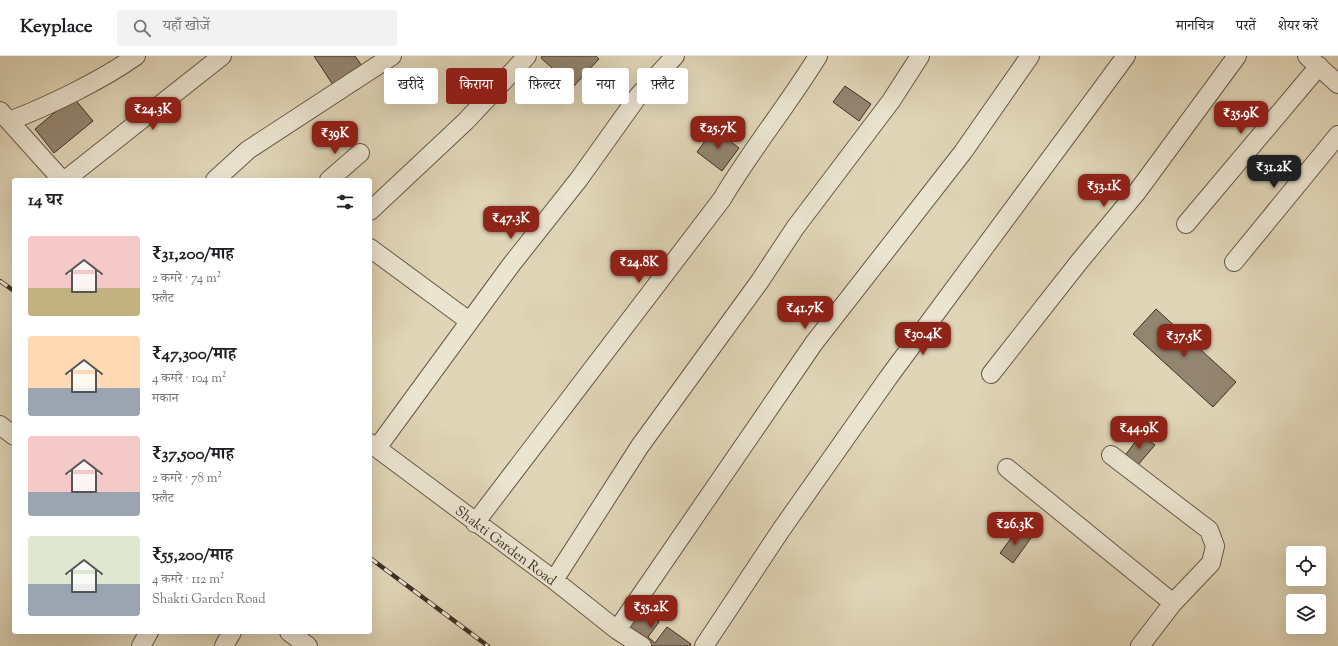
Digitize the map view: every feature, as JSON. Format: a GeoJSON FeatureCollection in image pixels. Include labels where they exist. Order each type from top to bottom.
{"type":"FeatureCollection","features":[{"type":"Feature","properties":{"kind":"street"},"geometry":{"type":"LineString","coordinates":[[5,116],[30,114],[81,88],[136,56]]}},
{"type":"Feature","properties":{"kind":"street"},"geometry":{"type":"LineString","coordinates":[[66,178],[222,56]]}},
{"type":"Feature","properties":{"kind":"street"},"geometry":{"type":"LineString","coordinates":[[217,178],[248,150],[392,56]]}},
{"type":"Feature","properties":{"kind":"street"},"geometry":{"type":"LineString","coordinates":[[372,209],[466,121],[527,56]]}},
{"type":"Feature","properties":{"kind":"street"},"geometry":{"type":"LineString","coordinates":[[374,446],[511,265],[579,179],[639,95],[675,56]]}},
{"type":"Feature","properties":{"kind":"street"},"geometry":{"type":"LineString","coordinates":[[475,522],[722,199],[737,174],[765,136],[818,56]]}},
{"type":"Feature","properties":{"kind":"street"},"geometry":{"type":"LineString","coordinates":[[554,580],[640,446],[760,281],[795,228],[890,101],[920,56]]}},
{"type":"Feature","properties":{"kind":"street"},"geometry":{"type":"LineString","coordinates":[[617,630],[814,342],[963,152],[1030,56]]}},
{"type":"Feature","properties":{"kind":"street"},"geometry":{"type":"LineString","coordinates":[[704,646],[781,530],[888,378],[1126,56]]}},
{"type":"Feature","properties":{"kind":"street"},"geometry":{"type":"LineString","coordinates":[[991,374],[1079,262],[1137,192],[1237,56]]}},
{"type":"Feature","properties":{"kind":"street"},"geometry":{"type":"LineString","coordinates":[[1186,224],[1313,61],[1338,84]]}},
{"type":"Feature","properties":{"kind":"street"},"geometry":{"type":"LineString","coordinates":[[5,116],[61,178]]}},
{"type":"Feature","properties":{"kind":"street"},"geometry":{"type":"LineString","coordinates":[[1234,262],[1338,135]]}},
{"type":"Feature","properties":{"kind":"street"},"geometry":{"type":"LineString","coordinates":[[331,178],[360,153]]}},
{"type":"Feature","properties":{"kind":"street"},"geometry":{"type":"LineString","coordinates":[[372,249],[469,321]]}},
{"type":"Feature","properties":{"kind":"street"},"geometry":{"type":"LineString","coordinates":[[0,425],[12,434]]}},
{"type":"Feature","properties":{"kind":"street","name":"Shakti Garden Road"},"geometry":{"type":"LineString","coordinates":[[374,446],[554,580],[617,630],[642,646]]}},
{"type":"Feature","properties":{"kind":"street"},"geometry":{"type":"LineString","coordinates":[[1111,455],[1210,530],[1215,546],[1211,563],[1173,603],[1140,646]]}},
{"type":"Feature","properties":{"kind":"street"},"geometry":{"type":"LineString","coordinates":[[1007,468],[1173,603]]}},
{"type":"Feature","properties":{"kind":"street"},"geometry":{"type":"LineString","coordinates":[[141,646],[148,634]]}},
{"type":"Feature","properties":{"kind":"street"},"geometry":{"type":"LineString","coordinates":[[224,646],[231,634]]}},
{"type":"Feature","properties":{"kind":"street"},"geometry":{"type":"LineString","coordinates":[[292,634],[308,646]]}},
{"type":"Feature","properties":{"kind":"building"},"geometry":{"type":"Polygon","coordinates":[[[314,56],[355,56],[364,69],[335,88],[314,56]]]}},
{"type":"Feature","properties":{"kind":"building"},"geometry":{"type":"Polygon","coordinates":[[[542,56],[596,56],[599,59],[591,68],[582,68],[582,77],[574,86],[574,68],[552,68],[541,58],[542,56]]]}},
{"type":"Feature","properties":{"kind":"building"},"geometry":{"type":"Polygon","coordinates":[[[845,86],[871,104],[859,121],[833,102],[845,86]]]}},
{"type":"Feature","properties":{"kind":"building"},"geometry":{"type":"Polygon","coordinates":[[[73,97],[93,121],[54,153],[35,129],[73,97]]]}},
{"type":"Feature","properties":{"kind":"building"},"geometry":{"type":"Polygon","coordinates":[[[714,129],[739,148],[722,171],[697,152],[714,129]]]}},
{"type":"Feature","properties":{"kind":"building"},"geometry":{"type":"Polygon","coordinates":[[[1156,309],[1236,382],[1213,407],[1133,334],[1156,309]]]}},
{"type":"Feature","properties":{"kind":"building"},"geometry":{"type":"Polygon","coordinates":[[[1141,434],[1155,445],[1137,466],[1124,457],[1141,434]]]}},
{"type":"Feature","properties":{"kind":"building"},"geometry":{"type":"Polygon","coordinates":[[[1018,529],[1031,538],[1013,563],[1000,553],[1018,529]]]}},
{"type":"Feature","properties":{"kind":"building"},"geometry":{"type":"Polygon","coordinates":[[[636,604],[659,622],[648,637],[655,643],[667,627],[691,644],[690,646],[649,646],[621,625],[636,604]]]}},
{"type":"Feature","properties":{"kind":"railway"},"geometry":{"type":"LineString","coordinates":[[0,281],[12,290]]}},
{"type":"Feature","properties":{"kind":"railway"},"geometry":{"type":"LineString","coordinates":[[372,559],[488,646]]}}]}
